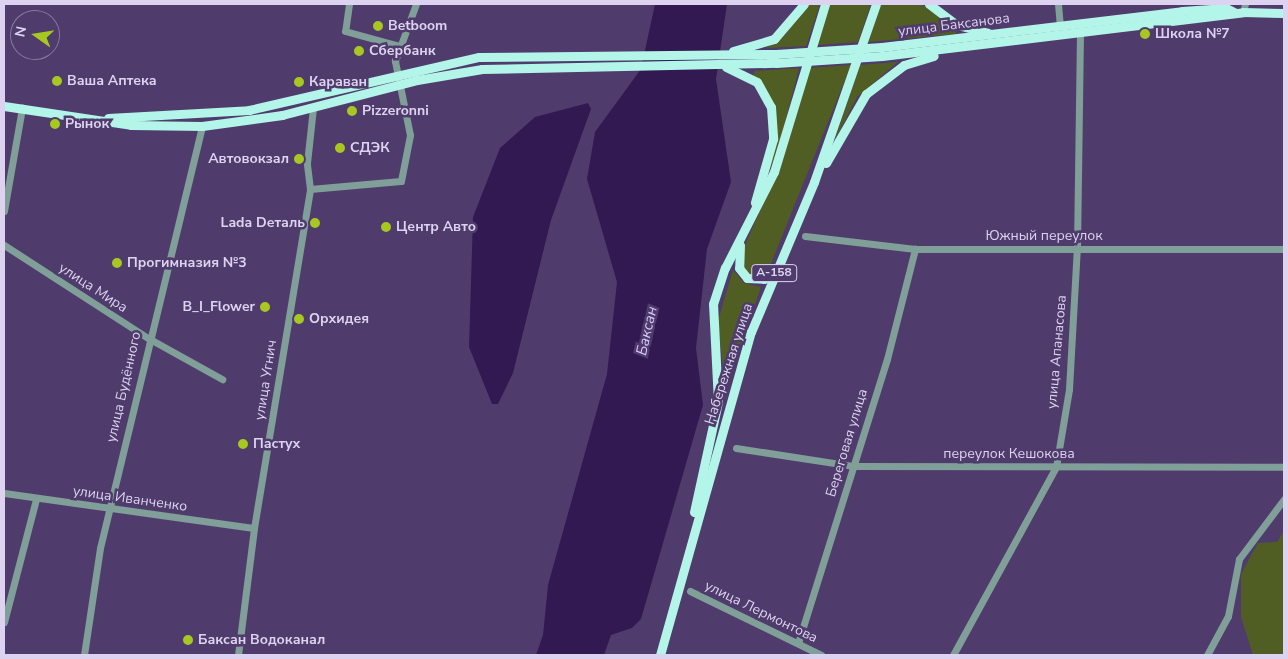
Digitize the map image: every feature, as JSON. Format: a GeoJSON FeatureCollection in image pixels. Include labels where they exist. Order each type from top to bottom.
{"type":"FeatureCollection","features":[{"type":"Feature","properties":{"kind":"main road"},"geometry":{"type":"LineString","coordinates":[[721,53],[774,39],[804,4]]}},
{"type":"Feature","properties":{"kind":"main road","name":"А-158"},"geometry":{"type":"LineString","coordinates":[[689,548],[718,402],[713,304],[743,233],[774,172],[825,4]]}},
{"type":"Feature","properties":{"kind":"main road","name":"Набережная улица"},"geometry":{"type":"LineString","coordinates":[[660,655],[738,373],[776,268],[814,182],[876,4]]}},
{"type":"Feature","properties":{"kind":"main road"},"geometry":{"type":"LineString","coordinates":[[929,4],[963,27],[998,34]]}},
{"type":"Feature","properties":{"kind":"main road","name":"улица Баксанова"},"geometry":{"type":"LineString","coordinates":[[882,52],[1079,23],[1226,8],[1284,13]]}},
{"type":"Feature","properties":{"kind":"main road","name":"улица Баксанова"},"geometry":{"type":"LineString","coordinates":[[882,52],[964,47],[1241,10]]}},
{"type":"Feature","properties":{"kind":"main road"},"geometry":{"type":"LineString","coordinates":[[814,182],[859,103],[874,86],[911,62],[964,47]]}},
{"type":"Feature","properties":{"kind":"main road"},"geometry":{"type":"LineString","coordinates":[[108,118],[131,125],[202,126],[312,108],[399,84],[482,69],[720,66],[776,59],[882,52]]}},
{"type":"Feature","properties":{"kind":"main road"},"geometry":{"type":"LineString","coordinates":[[4,106],[108,118],[249,110],[396,73],[479,57],[721,53],[776,59]]}},
{"type":"Feature","properties":{"kind":"main road"},"geometry":{"type":"LineString","coordinates":[[720,66],[757,82],[774,118],[770,154],[750,218]]}},
{"type":"Feature","properties":{"kind":"main road"},"geometry":{"type":"LineString","coordinates":[[743,233],[738,254],[742,274],[758,280],[776,268]]}},
{"type":"Feature","properties":{"kind":"street"},"geometry":{"type":"LineString","coordinates":[[349,4],[346,31],[399,46]]}},
{"type":"Feature","properties":{"kind":"street"},"geometry":{"type":"LineString","coordinates":[[310,189],[401,181],[410,135],[396,73],[399,46],[416,4]]}},
{"type":"Feature","properties":{"kind":"street"},"geometry":{"type":"LineString","coordinates":[[1058,4],[1060,26]]}},
{"type":"Feature","properties":{"kind":"street","name":"улица Апанасова"},"geometry":{"type":"LineString","coordinates":[[953,655],[1056,467],[1069,389],[1077,248],[1079,23]]}},
{"type":"Feature","properties":{"kind":"street"},"geometry":{"type":"LineString","coordinates":[[4,212],[22,108]]}},
{"type":"Feature","properties":{"kind":"street","name":"улица Угнич"},"geometry":{"type":"LineString","coordinates":[[238,655],[254,528],[310,189],[307,163],[312,108]]}},
{"type":"Feature","properties":{"kind":"street","name":"улица Будённого"},"geometry":{"type":"LineString","coordinates":[[84,655],[110,509],[148,338],[202,126]]}},
{"type":"Feature","properties":{"kind":"street","name":"Южный переулок"},"geometry":{"type":"LineString","coordinates":[[805,236],[915,249],[1284,249]]}},
{"type":"Feature","properties":{"kind":"street","name":"улица Мира"},"geometry":{"type":"LineString","coordinates":[[4,245],[148,338],[222,379]]}},
{"type":"Feature","properties":{"kind":"street","name":"Береговая улица"},"geometry":{"type":"LineString","coordinates":[[798,642],[853,466],[915,249]]}},
{"type":"Feature","properties":{"kind":"street","name":"переулок Кешокова"},"geometry":{"type":"LineString","coordinates":[[736,448],[853,466],[1284,467]]}},
{"type":"Feature","properties":{"kind":"street","name":"улица Иванченко"},"geometry":{"type":"LineString","coordinates":[[4,493],[254,528]]}},
{"type":"Feature","properties":{"kind":"street"},"geometry":{"type":"LineString","coordinates":[[4,622],[36,498]]}},
{"type":"Feature","properties":{"kind":"street"},"geometry":{"type":"LineString","coordinates":[[1207,655],[1228,616],[1239,559],[1284,499]]}},
{"type":"Feature","properties":{"kind":"street","name":"улица Лермонтова"},"geometry":{"type":"LineString","coordinates":[[690,591],[798,642],[821,655]]}},
{"type":"Feature","properties":{"kind":"green space"},"geometry":{"type":"Polygon","coordinates":[[[807,4],[820,4],[806,46],[766,48],[785,35],[807,4]]]}},
{"type":"Feature","properties":{"kind":"green space"},"geometry":{"type":"Polygon","coordinates":[[[830,4],[871,4],[858,42],[816,45],[830,4]]]}},
{"type":"Feature","properties":{"kind":"green space"},"geometry":{"type":"Polygon","coordinates":[[[880,4],[921,4],[957,29],[956,34],[868,42],[880,4]]]}},
{"type":"Feature","properties":{"kind":"green space"},"geometry":{"type":"Polygon","coordinates":[[[898,62],[857,97],[834,142],[860,65],[898,62]]]}},
{"type":"Feature","properties":{"kind":"green space"},"geometry":{"type":"Polygon","coordinates":[[[851,65],[768,271],[753,277],[741,267],[742,252],[780,165],[808,68],[851,65]]]}},
{"type":"Feature","properties":{"kind":"green space"},"geometry":{"type":"Polygon","coordinates":[[[799,68],[769,174],[776,114],[768,93],[753,75],[755,71],[799,68]]]}},
{"type":"Feature","properties":{"kind":"green space"},"geometry":{"type":"Polygon","coordinates":[[[733,270],[744,283],[761,287],[725,389],[718,321],[733,270]]]}},
{"type":"Feature","properties":{"kind":"green space"},"geometry":{"type":"Polygon","coordinates":[[[1284,531],[1284,655],[1253,655],[1241,617],[1241,574],[1258,543],[1277,542],[1284,531]]]}},
{"type":"Feature","properties":{"kind":"water","name":"Баксан"},"geometry":{"type":"Polygon","coordinates":[[[655,4],[727,4],[716,79],[731,182],[707,249],[696,348],[703,405],[641,619],[632,628],[611,635],[604,655],[536,655],[543,635],[548,585],[607,374],[617,282],[587,179],[595,132],[641,69],[655,4]]]}},
{"type":"Feature","properties":{"kind":"water"},"geometry":{"type":"Polygon","coordinates":[[[588,103],[591,109],[551,220],[513,373],[498,404],[492,404],[469,347],[473,217],[500,148],[535,117],[588,103]]]}},
{"type":"Feature","properties":{"kind":"place","name":"Betboom"},"geometry":{"type":"Point","coordinates":[378,26]}},
{"type":"Feature","properties":{"kind":"place","name":"Школа №7"},"geometry":{"type":"Point","coordinates":[1145,34]}},
{"type":"Feature","properties":{"kind":"place","name":"Сбербанк"},"geometry":{"type":"Point","coordinates":[359,51]}},
{"type":"Feature","properties":{"kind":"place","name":"Ваша Аптека"},"geometry":{"type":"Point","coordinates":[57,81]}},
{"type":"Feature","properties":{"kind":"place","name":"Караван"},"geometry":{"type":"Point","coordinates":[299,82]}},
{"type":"Feature","properties":{"kind":"place","name":"Pizzeronni"},"geometry":{"type":"Point","coordinates":[352,111]}},
{"type":"Feature","properties":{"kind":"place","name":"Рынок"},"geometry":{"type":"Point","coordinates":[55,124]}},
{"type":"Feature","properties":{"kind":"place","name":"СДЭК"},"geometry":{"type":"Point","coordinates":[340,148]}},
{"type":"Feature","properties":{"kind":"place","name":"Автовокзал"},"geometry":{"type":"Point","coordinates":[299,159]}},
{"type":"Feature","properties":{"kind":"place","name":"Lada Dеталь"},"geometry":{"type":"Point","coordinates":[315,223]}},
{"type":"Feature","properties":{"kind":"place","name":"Центр Авто"},"geometry":{"type":"Point","coordinates":[386,227]}},
{"type":"Feature","properties":{"kind":"place","name":"Прогимназия №3"},"geometry":{"type":"Point","coordinates":[117,263]}},
{"type":"Feature","properties":{"kind":"place","name":"B_I_Flower"},"geometry":{"type":"Point","coordinates":[265,307]}},
{"type":"Feature","properties":{"kind":"place","name":"Орхидея"},"geometry":{"type":"Point","coordinates":[299,319]}},
{"type":"Feature","properties":{"kind":"place","name":"Пастух"},"geometry":{"type":"Point","coordinates":[243,444]}},
{"type":"Feature","properties":{"kind":"place","name":"Баксан Водоканал"},"geometry":{"type":"Point","coordinates":[188,640]}}]}
